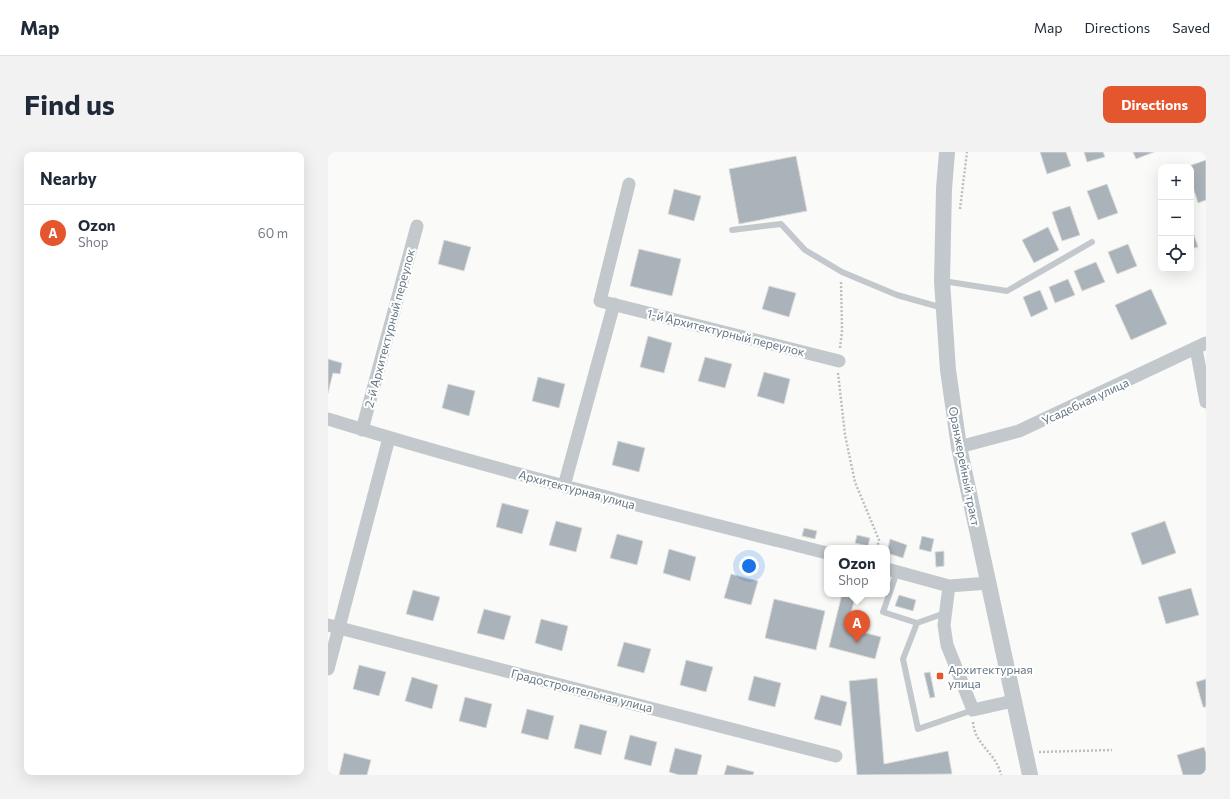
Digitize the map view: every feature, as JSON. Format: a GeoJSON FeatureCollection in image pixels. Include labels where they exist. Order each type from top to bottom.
{"type":"FeatureCollection","features":[{"type":"Feature","properties":{"kind":"street","name":"Оранжерейный тракт"},"geometry":{"type":"LineString","coordinates":[[948,152],[944,189],[942,281],[948,370],[959,447],[1013,701],[1033,750],[1030,775]]}},
{"type":"Feature","properties":{"kind":"street","name":"1-й Архитектурный переулок"},"geometry":{"type":"LineString","coordinates":[[629,184],[600,301],[838,360]]}},
{"type":"Feature","properties":{"kind":"street","name":"2-й Архитектурный переулок"},"geometry":{"type":"LineString","coordinates":[[362,430],[417,226]]}},
{"type":"Feature","properties":{"kind":"street"},"geometry":{"type":"LineString","coordinates":[[564,486],[614,304]]}},
{"type":"Feature","properties":{"kind":"street"},"geometry":{"type":"LineString","coordinates":[[1201,346],[1206,402]]}},
{"type":"Feature","properties":{"kind":"street","name":"Усадебная улица"},"geometry":{"type":"LineString","coordinates":[[959,447],[1019,432],[1201,346]]}},
{"type":"Feature","properties":{"kind":"street","name":"Архитектурная улица"},"geometry":{"type":"LineString","coordinates":[[328,419],[389,438],[564,486],[824,552]]}},
{"type":"Feature","properties":{"kind":"street"},"geometry":{"type":"LineString","coordinates":[[328,669],[334,626],[389,438]]}},
{"type":"Feature","properties":{"kind":"street"},"geometry":{"type":"LineString","coordinates":[[892,571],[949,586],[989,583]]}},
{"type":"Feature","properties":{"kind":"street"},"geometry":{"type":"LineString","coordinates":[[949,586],[944,625],[948,645],[972,710],[1013,701]]}},
{"type":"Feature","properties":{"kind":"street","name":"Градостроительная улица"},"geometry":{"type":"LineString","coordinates":[[334,626],[836,756]]}},
{"type":"Feature","properties":{"kind":"lane"},"geometry":{"type":"LineString","coordinates":[[732,230],[780,224],[805,250],[842,272],[897,295],[943,308]]}},
{"type":"Feature","properties":{"kind":"lane"},"geometry":{"type":"LineString","coordinates":[[942,281],[1007,291],[1092,242]]}},
{"type":"Feature","properties":{"kind":"lane"},"geometry":{"type":"LineString","coordinates":[[886,597],[883,612],[917,623],[945,613]]}},
{"type":"Feature","properties":{"kind":"lane"},"geometry":{"type":"LineString","coordinates":[[917,623],[903,659],[918,729],[972,710]]}},
{"type":"Feature","properties":{"kind":"path"},"geometry":{"type":"LineString","coordinates":[[960,213],[967,152]]}},
{"type":"Feature","properties":{"kind":"path"},"geometry":{"type":"LineString","coordinates":[[842,272],[842,330],[838,368],[845,435],[855,482],[879,540],[878,545]]}},
{"type":"Feature","properties":{"kind":"path"},"geometry":{"type":"LineString","coordinates":[[972,710],[974,734],[999,765],[1001,775]]}},
{"type":"Feature","properties":{"kind":"path"},"geometry":{"type":"LineString","coordinates":[[1033,750],[1112,750]]}},
{"type":"Feature","properties":{"kind":"path"},"geometry":{"type":"LineString","coordinates":[[1033,750],[1040,760]]}},
{"type":"Feature","properties":{"kind":"building"},"geometry":{"type":"Polygon","coordinates":[[[1040,152],[1066,152],[1071,166],[1047,174],[1040,152]]]}},
{"type":"Feature","properties":{"kind":"building"},"geometry":{"type":"Polygon","coordinates":[[[1084,152],[1103,152],[1105,157],[1087,162],[1084,152]]]}},
{"type":"Feature","properties":{"kind":"building"},"geometry":{"type":"Polygon","coordinates":[[[1133,152],[1154,152],[1136,159],[1133,152]]]}},
{"type":"Feature","properties":{"kind":"building"},"geometry":{"type":"Polygon","coordinates":[[[796,156],[807,211],[739,224],[729,169],[796,156]]]}},
{"type":"Feature","properties":{"kind":"building"},"geometry":{"type":"Polygon","coordinates":[[[1206,160],[1206,200],[1198,203],[1194,190],[1194,164],[1206,160]]]}},
{"type":"Feature","properties":{"kind":"building"},"geometry":{"type":"Polygon","coordinates":[[[1107,184],[1118,213],[1098,220],[1087,191],[1107,184]]]}},
{"type":"Feature","properties":{"kind":"building"},"geometry":{"type":"Polygon","coordinates":[[[674,189],[701,196],[694,221],[668,214],[674,189]]]}},
{"type":"Feature","properties":{"kind":"building"},"geometry":{"type":"Polygon","coordinates":[[[1070,206],[1080,235],[1062,241],[1052,212],[1070,206]]]}},
{"type":"Feature","properties":{"kind":"building"},"geometry":{"type":"Polygon","coordinates":[[[1048,227],[1059,250],[1034,263],[1022,240],[1048,227]]]}},
{"type":"Feature","properties":{"kind":"building"},"geometry":{"type":"Polygon","coordinates":[[[1194,235],[1198,247],[1194,248],[1194,235]]]}},
{"type":"Feature","properties":{"kind":"building"},"geometry":{"type":"Polygon","coordinates":[[[444,240],[471,247],[464,271],[438,264],[444,240]]]}},
{"type":"Feature","properties":{"kind":"building"},"geometry":{"type":"Polygon","coordinates":[[[1128,244],[1137,266],[1117,274],[1108,252],[1128,244]]]}},
{"type":"Feature","properties":{"kind":"building"},"geometry":{"type":"Polygon","coordinates":[[[639,249],[681,259],[672,296],[630,286],[639,249]]]}},
{"type":"Feature","properties":{"kind":"building"},"geometry":{"type":"Polygon","coordinates":[[[1096,262],[1105,282],[1082,291],[1074,271],[1096,262]]]}},
{"type":"Feature","properties":{"kind":"building"},"geometry":{"type":"Polygon","coordinates":[[[1068,279],[1075,295],[1055,303],[1049,287],[1068,279]]]}},
{"type":"Feature","properties":{"kind":"building"},"geometry":{"type":"Polygon","coordinates":[[[769,286],[796,293],[789,317],[762,309],[769,286]]]}},
{"type":"Feature","properties":{"kind":"building"},"geometry":{"type":"Polygon","coordinates":[[[1151,289],[1167,324],[1131,340],[1115,305],[1151,289]]]}},
{"type":"Feature","properties":{"kind":"building"},"geometry":{"type":"Polygon","coordinates":[[[1040,290],[1048,309],[1031,317],[1023,297],[1040,290]]]}},
{"type":"Feature","properties":{"kind":"building"},"geometry":{"type":"Polygon","coordinates":[[[648,336],[672,343],[664,373],[640,367],[648,336]]]}},
{"type":"Feature","properties":{"kind":"building"},"geometry":{"type":"Polygon","coordinates":[[[705,357],[732,364],[725,388],[698,381],[705,357]]]}},
{"type":"Feature","properties":{"kind":"building"},"geometry":{"type":"Polygon","coordinates":[[[328,359],[342,363],[340,374],[333,373],[328,393],[328,359]]]}},
{"type":"Feature","properties":{"kind":"building"},"geometry":{"type":"Polygon","coordinates":[[[764,372],[790,379],[784,404],[757,396],[764,372]]]}},
{"type":"Feature","properties":{"kind":"building"},"geometry":{"type":"Polygon","coordinates":[[[538,377],[565,384],[559,408],[532,401],[538,377]]]}},
{"type":"Feature","properties":{"kind":"building"},"geometry":{"type":"Polygon","coordinates":[[[448,384],[475,391],[469,416],[442,408],[448,384]]]}},
{"type":"Feature","properties":{"kind":"building"},"geometry":{"type":"Polygon","coordinates":[[[618,441],[645,448],[639,472],[612,465],[618,441]]]}},
{"type":"Feature","properties":{"kind":"building"},"geometry":{"type":"Polygon","coordinates":[[[502,503],[529,510],[522,534],[496,527],[502,503]]]}},
{"type":"Feature","properties":{"kind":"building"},"geometry":{"type":"Polygon","coordinates":[[[556,521],[582,528],[576,552],[549,545],[556,521]]]}},
{"type":"Feature","properties":{"kind":"building"},"geometry":{"type":"Polygon","coordinates":[[[1165,521],[1176,553],[1142,565],[1131,533],[1165,521]]]}},
{"type":"Feature","properties":{"kind":"building"},"geometry":{"type":"Polygon","coordinates":[[[804,528],[817,531],[815,539],[802,536],[804,528]]]}},
{"type":"Feature","properties":{"kind":"building"},"geometry":{"type":"Polygon","coordinates":[[[617,534],[643,541],[637,565],[610,558],[617,534]]]}},
{"type":"Feature","properties":{"kind":"building"},"geometry":{"type":"Polygon","coordinates":[[[857,535],[870,538],[868,545],[855,543],[857,535]]]}},
{"type":"Feature","properties":{"kind":"building"},"geometry":{"type":"Polygon","coordinates":[[[922,536],[934,539],[931,552],[919,549],[922,536]]]}},
{"type":"Feature","properties":{"kind":"building"},"geometry":{"type":"Polygon","coordinates":[[[890,539],[907,545],[903,558],[890,554],[890,545],[889,545],[890,539]]]}},
{"type":"Feature","properties":{"kind":"building"},"geometry":{"type":"Polygon","coordinates":[[[669,549],[696,557],[690,581],[663,573],[669,549]]]}},
{"type":"Feature","properties":{"kind":"building"},"geometry":{"type":"Polygon","coordinates":[[[944,551],[944,566],[936,567],[935,552],[944,551]]]}},
{"type":"Feature","properties":{"kind":"building"},"geometry":{"type":"Polygon","coordinates":[[[731,574],[758,581],[751,605],[724,598],[731,574]]]}},
{"type":"Feature","properties":{"kind":"building"},"geometry":{"type":"Polygon","coordinates":[[[1191,588],[1199,615],[1166,624],[1158,597],[1191,588]]]}},
{"type":"Feature","properties":{"kind":"building"},"geometry":{"type":"Polygon","coordinates":[[[413,590],[440,597],[433,621],[406,614],[413,590]]]}},
{"type":"Feature","properties":{"kind":"building"},"geometry":{"type":"Polygon","coordinates":[[[899,595],[916,600],[913,611],[895,606],[899,595]]]}},
{"type":"Feature","properties":{"kind":"building"},"geometry":{"type":"Polygon","coordinates":[[[841,597],[855,597],[847,628],[881,637],[875,659],[829,647],[841,597]]]}},
{"type":"Feature","properties":{"kind":"building"},"geometry":{"type":"Polygon","coordinates":[[[774,599],[825,611],[816,650],[765,638],[774,599]]]}},
{"type":"Feature","properties":{"kind":"building"},"geometry":{"type":"Polygon","coordinates":[[[484,609],[511,616],[504,640],[477,633],[484,609]]]}},
{"type":"Feature","properties":{"kind":"building"},"geometry":{"type":"Polygon","coordinates":[[[541,619],[568,626],[562,651],[535,643],[541,619]]]}},
{"type":"Feature","properties":{"kind":"building"},"geometry":{"type":"Polygon","coordinates":[[[624,642],[651,649],[644,673],[617,666],[624,642]]]}},
{"type":"Feature","properties":{"kind":"building"},"geometry":{"type":"Polygon","coordinates":[[[686,660],[713,667],[706,692],[680,685],[686,660]]]}},
{"type":"Feature","properties":{"kind":"building"},"geometry":{"type":"Polygon","coordinates":[[[359,665],[386,672],[379,696],[353,689],[359,665]]]}},
{"type":"Feature","properties":{"kind":"building"},"geometry":{"type":"Polygon","coordinates":[[[930,672],[935,697],[930,698],[924,673],[930,672]]]}},
{"type":"Feature","properties":{"kind":"building"},"geometry":{"type":"Polygon","coordinates":[[[754,676],[781,683],[775,707],[748,700],[754,676]]]}},
{"type":"Feature","properties":{"kind":"building"},"geometry":{"type":"Polygon","coordinates":[[[412,677],[438,685],[432,709],[405,701],[412,677]]]}},
{"type":"Feature","properties":{"kind":"building"},"geometry":{"type":"Polygon","coordinates":[[[877,678],[884,764],[948,751],[952,774],[857,775],[849,681],[877,678]]]}},
{"type":"Feature","properties":{"kind":"building"},"geometry":{"type":"Polygon","coordinates":[[[1206,679],[1206,707],[1203,707],[1196,682],[1206,679]]]}},
{"type":"Feature","properties":{"kind":"building"},"geometry":{"type":"Polygon","coordinates":[[[821,695],[847,702],[841,726],[814,719],[821,695]]]}},
{"type":"Feature","properties":{"kind":"building"},"geometry":{"type":"Polygon","coordinates":[[[465,697],[492,704],[486,728],[459,721],[465,697]]]}},
{"type":"Feature","properties":{"kind":"building"},"geometry":{"type":"Polygon","coordinates":[[[527,709],[554,716],[548,740],[521,733],[527,709]]]}},
{"type":"Feature","properties":{"kind":"building"},"geometry":{"type":"Polygon","coordinates":[[[580,724],[607,731],[601,755],[574,748],[580,724]]]}},
{"type":"Feature","properties":{"kind":"building"},"geometry":{"type":"Polygon","coordinates":[[[630,735],[657,742],[651,766],[624,759],[630,735]]]}},
{"type":"Feature","properties":{"kind":"building"},"geometry":{"type":"Polygon","coordinates":[[[1204,747],[1206,753],[1206,775],[1183,775],[1177,755],[1204,747]]]}},
{"type":"Feature","properties":{"kind":"building"},"geometry":{"type":"Polygon","coordinates":[[[675,748],[702,755],[697,775],[679,775],[669,772],[675,748]]]}},
{"type":"Feature","properties":{"kind":"building"},"geometry":{"type":"Polygon","coordinates":[[[344,753],[371,760],[367,775],[339,775],[344,753]]]}},
{"type":"Feature","properties":{"kind":"building"},"geometry":{"type":"Polygon","coordinates":[[[727,765],[754,772],[753,775],[724,775],[727,765]]]}},
{"type":"Feature","properties":{"kind":"place","name":"Ozon"},"geometry":{"type":"Point","coordinates":[857,643]}},
{"type":"Feature","properties":{"kind":"place","name":"Архитектурная улица"},"geometry":{"type":"Point","coordinates":[940,676]}}]}
